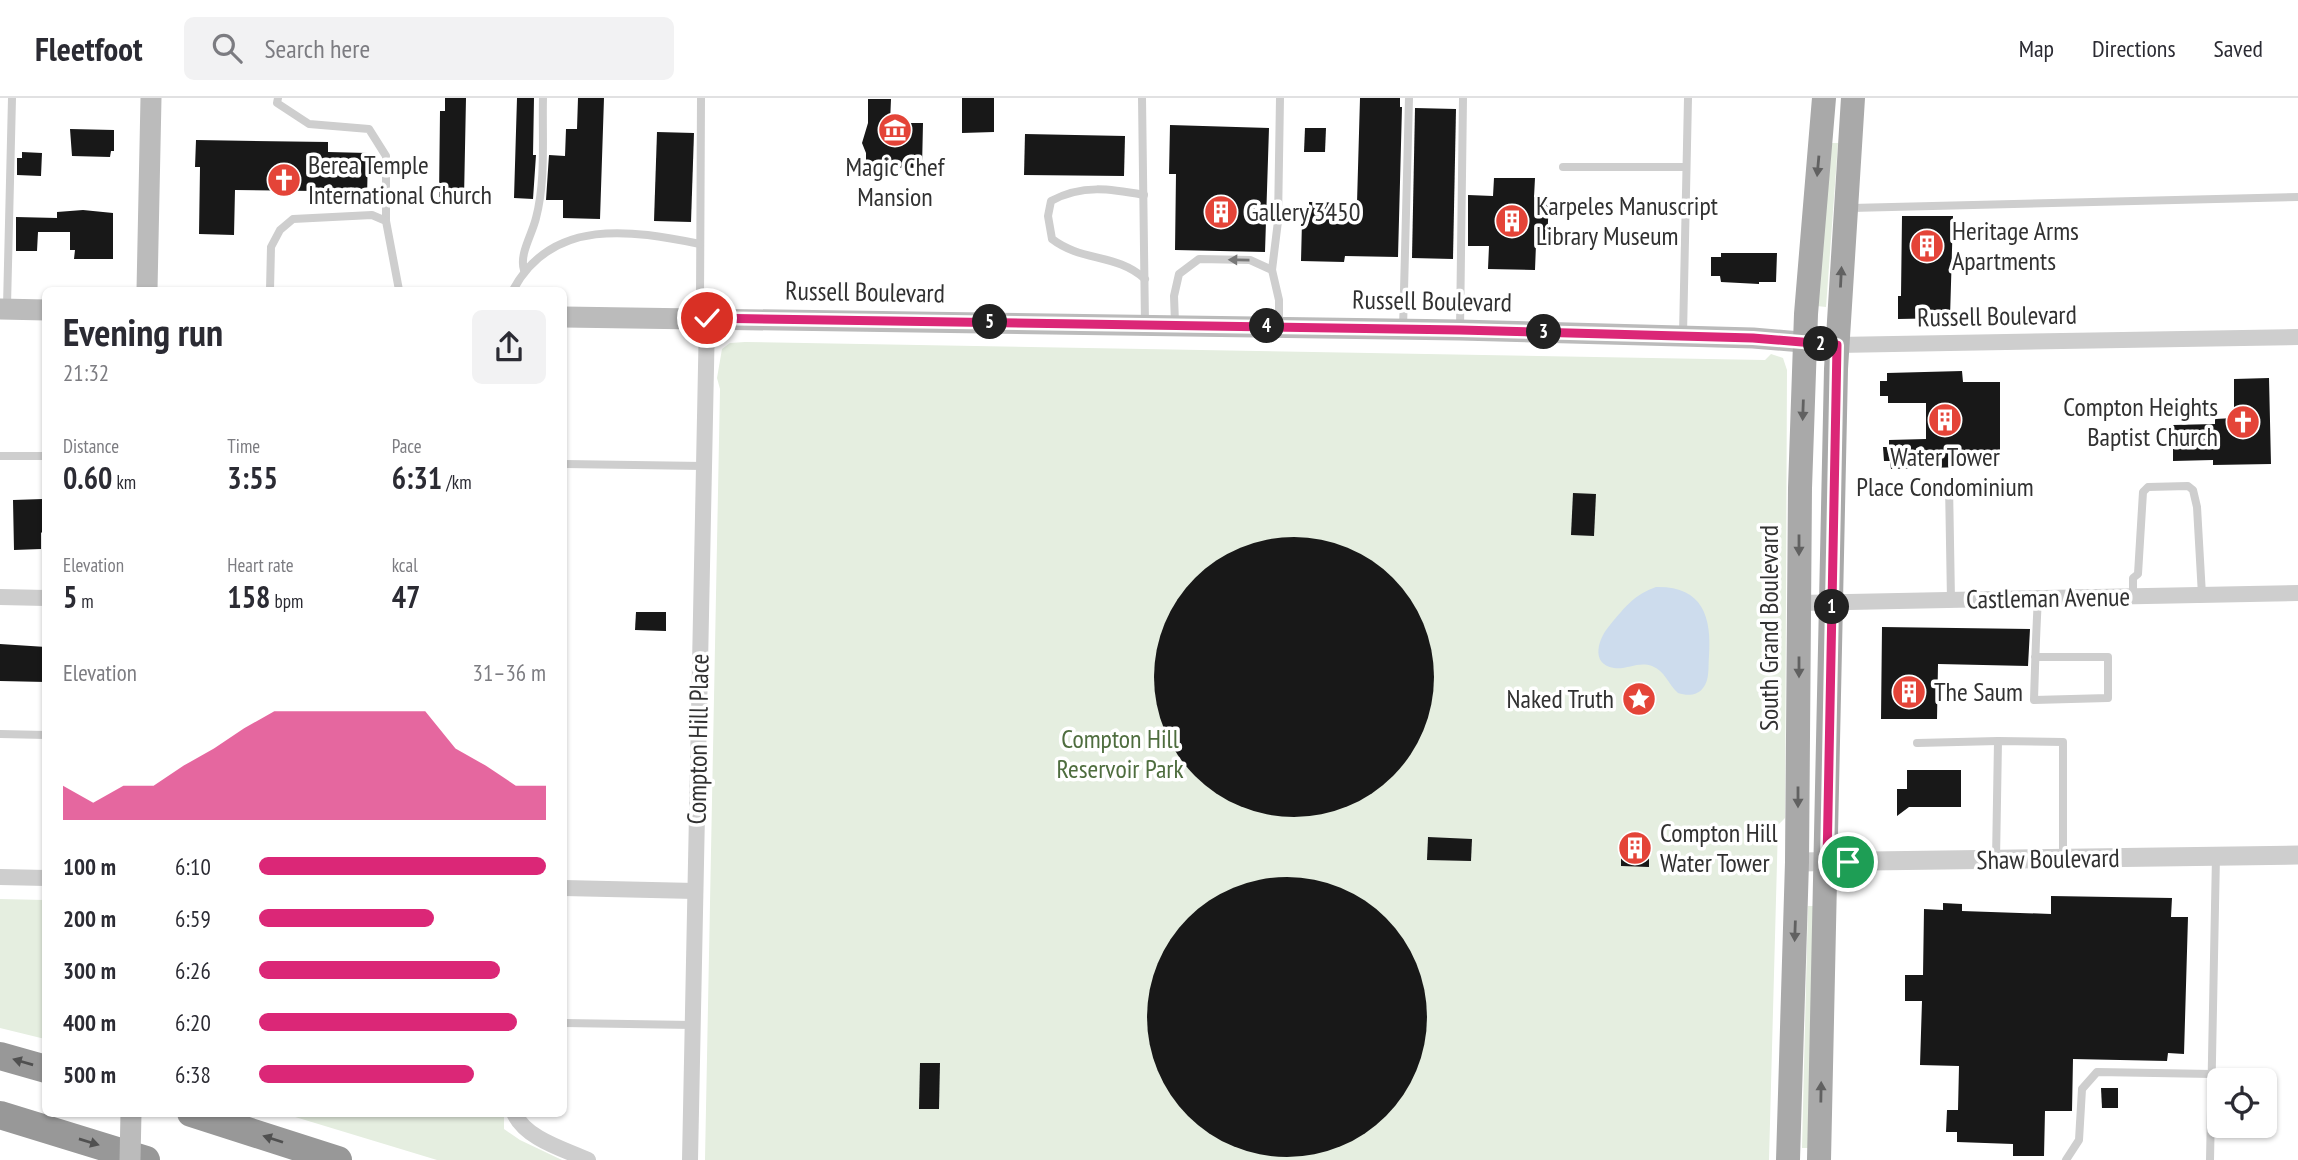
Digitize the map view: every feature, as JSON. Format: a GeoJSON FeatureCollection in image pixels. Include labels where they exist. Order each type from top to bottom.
{"type":"FeatureCollection","features":[{"type":"Feature","properties":{"kind":"highway"},"geometry":{"type":"LineString","coordinates":[[0,1056],[42,1068]]}},
{"type":"Feature","properties":{"kind":"highway"},"geometry":{"type":"LineString","coordinates":[[0,1116],[76,1160]]}},
{"type":"Feature","properties":{"kind":"highway"},"geometry":{"type":"LineString","coordinates":[[0,1116],[146,1160]]}},
{"type":"Feature","properties":{"kind":"highway"},"geometry":{"type":"LineString","coordinates":[[204,1117],[338,1160]]}},
{"type":"Feature","properties":{"kind":"main road"},"geometry":{"type":"LineString","coordinates":[[147,287],[151,98]]}},
{"type":"Feature","properties":{"kind":"main road","name":"South Grand Boulevard"},"geometry":{"type":"LineString","coordinates":[[1788,1160],[1797,862],[1805,342],[1824,98]]}},
{"type":"Feature","properties":{"kind":"main road"},"geometry":{"type":"LineString","coordinates":[[1819,1160],[1837,345],[1853,98]]}},
{"type":"Feature","properties":{"kind":"main road"},"geometry":{"type":"LineString","coordinates":[[4,309],[42,310]]}},
{"type":"Feature","properties":{"kind":"main road","name":"Russell Boulevard"},"geometry":{"type":"LineString","coordinates":[[567,317],[1279,326],[1683,335],[1837,345]]}},
{"type":"Feature","properties":{"kind":"main road"},"geometry":{"type":"LineString","coordinates":[[130,1160],[131,1117]]}},
{"type":"Feature","properties":{"kind":"street","name":"Compton Hill Place"},"geometry":{"type":"LineString","coordinates":[[690,1160],[707,318]]}},
{"type":"Feature","properties":{"kind":"street","name":"Russell Boulevard"},"geometry":{"type":"LineString","coordinates":[[1837,345],[2298,337]]}},
{"type":"Feature","properties":{"kind":"street","name":"Castleman Avenue"},"geometry":{"type":"LineString","coordinates":[[1799,603],[2298,593]]}},
{"type":"Feature","properties":{"kind":"street"},"geometry":{"type":"LineString","coordinates":[[0,597],[42,598]]}},
{"type":"Feature","properties":{"kind":"street","name":"Shaw Boulevard"},"geometry":{"type":"LineString","coordinates":[[1797,862],[2298,855]]}},
{"type":"Feature","properties":{"kind":"street"},"geometry":{"type":"LineString","coordinates":[[0,877],[42,878]]}},
{"type":"Feature","properties":{"kind":"street"},"geometry":{"type":"LineString","coordinates":[[567,888],[695,891]]}},
{"type":"Feature","properties":{"kind":"street"},"geometry":{"type":"LineString","coordinates":[[516,1117],[529,1132],[589,1160]]}},
{"type":"Feature","properties":{"kind":"lane"},"geometry":{"type":"LineString","coordinates":[[4,309],[12,98]]}},
{"type":"Feature","properties":{"kind":"lane"},"geometry":{"type":"LineString","coordinates":[[278,98],[278,103],[309,124],[369,129],[386,156],[386,221],[398,287]]}},
{"type":"Feature","properties":{"kind":"lane"},"geometry":{"type":"LineString","coordinates":[[524,270],[521,262],[536,217],[540,194],[543,98]]}},
{"type":"Feature","properties":{"kind":"lane"},"geometry":{"type":"LineString","coordinates":[[701,98],[700,300],[707,318]]}},
{"type":"Feature","properties":{"kind":"lane"},"geometry":{"type":"LineString","coordinates":[[1142,98],[1145,324]]}},
{"type":"Feature","properties":{"kind":"lane"},"geometry":{"type":"LineString","coordinates":[[1279,326],[1279,300],[1272,270],[1278,221],[1280,98]]}},
{"type":"Feature","properties":{"kind":"lane"},"geometry":{"type":"LineString","coordinates":[[1403,329],[1409,98]]}},
{"type":"Feature","properties":{"kind":"lane"},"geometry":{"type":"LineString","coordinates":[[1460,330],[1463,98]]}},
{"type":"Feature","properties":{"kind":"lane"},"geometry":{"type":"LineString","coordinates":[[1683,335],[1688,98]]}},
{"type":"Feature","properties":{"kind":"lane"},"geometry":{"type":"LineString","coordinates":[[1563,167],[1686,167]]}},
{"type":"Feature","properties":{"kind":"lane"},"geometry":{"type":"LineString","coordinates":[[1144,195],[1105,188],[1067,193],[1051,201],[1048,216],[1052,239],[1062,246],[1078,253],[1121,262],[1145,279]]}},
{"type":"Feature","properties":{"kind":"lane"},"geometry":{"type":"LineString","coordinates":[[1844,208],[2298,197]]}},
{"type":"Feature","properties":{"kind":"lane"},"geometry":{"type":"LineString","coordinates":[[270,287],[271,247],[281,230],[293,219],[372,215],[386,221]]}},
{"type":"Feature","properties":{"kind":"lane"},"geometry":{"type":"LineString","coordinates":[[515,287],[524,270],[566,241],[592,234],[622,232],[700,244]]}},
{"type":"Feature","properties":{"kind":"lane"},"geometry":{"type":"LineString","coordinates":[[1175,324],[1174,296],[1179,274],[1199,259],[1250,260],[1272,270]]}},
{"type":"Feature","properties":{"kind":"lane"},"geometry":{"type":"LineString","coordinates":[[0,456],[42,456]]}},
{"type":"Feature","properties":{"kind":"lane"},"geometry":{"type":"LineString","coordinates":[[567,464],[704,466]]}},
{"type":"Feature","properties":{"kind":"lane"},"geometry":{"type":"LineString","coordinates":[[1949,484],[1951,600]]}},
{"type":"Feature","properties":{"kind":"lane"},"geometry":{"type":"LineString","coordinates":[[2133,596],[2133,578],[2138,574],[2143,492],[2148,487],[2188,486],[2193,490],[2202,595]]}},
{"type":"Feature","properties":{"kind":"lane"},"geometry":{"type":"LineString","coordinates":[[2035,657],[2108,657],[2108,698],[2034,700],[2035,657],[2038,598]]}},
{"type":"Feature","properties":{"kind":"lane"},"geometry":{"type":"LineString","coordinates":[[0,734],[42,735]]}},
{"type":"Feature","properties":{"kind":"lane"},"geometry":{"type":"LineString","coordinates":[[1996,860],[1998,741]]}},
{"type":"Feature","properties":{"kind":"lane"},"geometry":{"type":"LineString","coordinates":[[1917,743],[2063,742],[2063,859]]}},
{"type":"Feature","properties":{"kind":"lane"},"geometry":{"type":"LineString","coordinates":[[2212,1068],[2216,856]]}},
{"type":"Feature","properties":{"kind":"lane"},"geometry":{"type":"LineString","coordinates":[[567,1023],[693,1025]]}},
{"type":"Feature","properties":{"kind":"lane"},"geometry":{"type":"LineString","coordinates":[[2066,1160],[2079,1140],[2082,1089],[2097,1072],[2207,1074]]}},
{"type":"Feature","properties":{"kind":"lane"},"geometry":{"type":"LineString","coordinates":[[2210,1160],[2211,1138]]}},
{"type":"Feature","properties":{"kind":"green space"},"geometry":{"type":"Polygon","coordinates":[[[1831,143],[1838,143],[1826,307],[1817,306],[1831,143]]]}},
{"type":"Feature","properties":{"kind":"green space","name":"Compton Hill Reservoir Park"},"geometry":{"type":"Polygon","coordinates":[[[730,343],[1765,360],[1771,354],[1783,358],[1787,370],[1785,818],[1778,825],[1769,1160],[705,1160],[720,389],[717,378],[722,349],[730,343]]]}},
{"type":"Feature","properties":{"kind":"green space"},"geometry":{"type":"Polygon","coordinates":[[[0,899],[42,900],[42,1038],[0,1028],[0,899]]]}},
{"type":"Feature","properties":{"kind":"green space"},"geometry":{"type":"Polygon","coordinates":[[[1808,906],[1815,906],[1809,1148],[1802,1148],[1808,906]]]}},
{"type":"Feature","properties":{"kind":"green space"},"geometry":{"type":"Polygon","coordinates":[[[295,1117],[504,1117],[504,1129],[520,1140],[562,1160],[437,1160],[295,1117]]]}},
{"type":"Feature","properties":{"kind":"water"},"geometry":{"type":"Polygon","coordinates":[[[1656,587],[1684,592],[1694,598],[1706,616],[1709,642],[1708,677],[1701,691],[1695,694],[1678,693],[1660,671],[1652,666],[1642,664],[1614,668],[1601,661],[1599,656],[1602,636],[1615,619],[1636,598],[1656,587]]]}},
{"type":"Feature","properties":{"kind":"building"},"geometry":{"type":"Polygon","coordinates":[[[445,98],[466,98],[464,198],[439,197],[440,111],[445,111],[445,98]]]}},
{"type":"Feature","properties":{"kind":"building"},"geometry":{"type":"Polygon","coordinates":[[[517,98],[534,98],[533,155],[536,155],[533,199],[514,198],[517,98]]]}},
{"type":"Feature","properties":{"kind":"building"},"geometry":{"type":"Polygon","coordinates":[[[578,98],[604,98],[600,219],[563,218],[563,200],[546,200],[549,155],[565,156],[566,129],[577,129],[578,98]]]}},
{"type":"Feature","properties":{"kind":"building"},"geometry":{"type":"Polygon","coordinates":[[[962,98],[994,98],[994,132],[962,133],[962,98]]]}},
{"type":"Feature","properties":{"kind":"building"},"geometry":{"type":"Polygon","coordinates":[[[1360,98],[1400,98],[1402,107],[1398,257],[1345,256],[1344,262],[1301,261],[1302,221],[1309,222],[1309,202],[1357,203],[1360,98]]]}},
{"type":"Feature","properties":{"kind":"building","name":"Magic Chef Mansion"},"geometry":{"type":"Polygon","coordinates":[[[868,99],[891,99],[890,123],[923,123],[922,168],[866,167],[866,153],[862,143],[868,123],[868,99]]]}},
{"type":"Feature","properties":{"kind":"building"},"geometry":{"type":"Polygon","coordinates":[[[1415,108],[1456,109],[1453,259],[1412,258],[1415,108]]]}},
{"type":"Feature","properties":{"kind":"building","name":"Gallery 3450"},"geometry":{"type":"Polygon","coordinates":[[[1170,125],[1269,128],[1265,252],[1175,250],[1176,174],[1169,174],[1170,125]]]}},
{"type":"Feature","properties":{"kind":"building"},"geometry":{"type":"Polygon","coordinates":[[[1305,128],[1326,128],[1325,152],[1304,152],[1305,128]]]}},
{"type":"Feature","properties":{"kind":"building"},"geometry":{"type":"Polygon","coordinates":[[[70,129],[114,130],[114,151],[111,151],[110,157],[72,156],[70,129]]]}},
{"type":"Feature","properties":{"kind":"building"},"geometry":{"type":"Polygon","coordinates":[[[657,132],[694,133],[691,222],[654,221],[657,132]]]}},
{"type":"Feature","properties":{"kind":"building"},"geometry":{"type":"Polygon","coordinates":[[[1025,134],[1125,136],[1124,176],[1024,175],[1025,134]]]}},
{"type":"Feature","properties":{"kind":"building","name":"Berea Temple International Church"},"geometry":{"type":"Polygon","coordinates":[[[196,140],[328,142],[328,152],[368,153],[367,198],[330,197],[330,204],[315,204],[316,191],[235,190],[234,235],[199,234],[200,167],[195,167],[196,140]]]}},
{"type":"Feature","properties":{"kind":"building"},"geometry":{"type":"Polygon","coordinates":[[[22,152],[42,153],[41,176],[17,175],[17,158],[22,158],[22,152]]]}},
{"type":"Feature","properties":{"kind":"building","name":"Karpeles Manuscript Library Museum"},"geometry":{"type":"Polygon","coordinates":[[[1494,178],[1535,178],[1534,197],[1549,197],[1547,245],[1536,244],[1535,270],[1488,269],[1489,246],[1468,246],[1468,195],[1493,196],[1494,178]]]}},
{"type":"Feature","properties":{"kind":"building"},"geometry":{"type":"Polygon","coordinates":[[[83,210],[113,213],[113,259],[74,259],[75,250],[70,250],[70,232],[38,232],[37,251],[16,251],[16,217],[57,218],[57,212],[83,210]]]}},
{"type":"Feature","properties":{"kind":"building"},"geometry":{"type":"Polygon","coordinates":[[[1902,216],[1953,216],[1950,318],[1898,319],[1898,296],[1901,296],[1902,216]]]}},
{"type":"Feature","properties":{"kind":"building"},"geometry":{"type":"Polygon","coordinates":[[[1721,253],[1777,253],[1776,282],[1721,282],[1720,276],[1711,276],[1711,257],[1721,257],[1721,253]]]}},
{"type":"Feature","properties":{"kind":"building","name":"Water Tower Place Condominium"},"geometry":{"type":"Polygon","coordinates":[[[1962,371],[1963,382],[2000,382],[2000,452],[1970,452],[1970,456],[1964,456],[1964,467],[1891,469],[1890,461],[1884,461],[1883,447],[1889,447],[1889,440],[1926,439],[1926,403],[1888,403],[1888,396],[1880,396],[1880,381],[1887,381],[1887,373],[1962,371]]]}},
{"type":"Feature","properties":{"kind":"building","name":"Compton Heights Baptist Church"},"geometry":{"type":"Polygon","coordinates":[[[2269,378],[2271,464],[2213,465],[2213,460],[2173,461],[2173,425],[2215,424],[2215,419],[2234,418],[2234,379],[2269,378]]]}},
{"type":"Feature","properties":{"kind":"building"},"geometry":{"type":"Polygon","coordinates":[[[1573,493],[1596,494],[1594,536],[1571,535],[1573,493]]]}},
{"type":"Feature","properties":{"kind":"building"},"geometry":{"type":"Polygon","coordinates":[[[42,499],[41,549],[14,550],[13,500],[42,499]]]}},
{"type":"Feature","properties":{"kind":"building"},"geometry":{"type":"Polygon","coordinates":[[[1294,537],[1335,543],[1372,561],[1393,578],[1410,599],[1428,636],[1434,677],[1428,718],[1410,755],[1393,776],[1372,793],[1335,811],[1294,817],[1253,811],[1216,793],[1195,776],[1178,755],[1160,718],[1154,677],[1160,636],[1178,599],[1195,578],[1216,561],[1253,543],[1294,537]]]}},
{"type":"Feature","properties":{"kind":"building"},"geometry":{"type":"Polygon","coordinates":[[[636,612],[666,612],[666,631],[635,630],[636,612]]]}},
{"type":"Feature","properties":{"kind":"building","name":"The Saum"},"geometry":{"type":"Polygon","coordinates":[[[1882,627],[2030,629],[2028,666],[1938,664],[1937,719],[1881,719],[1882,627]]]}},
{"type":"Feature","properties":{"kind":"building"},"geometry":{"type":"Polygon","coordinates":[[[0,644],[42,647],[42,682],[0,681],[0,644]]]}},
{"type":"Feature","properties":{"kind":"building"},"geometry":{"type":"Polygon","coordinates":[[[1907,770],[1961,770],[1961,807],[1909,807],[1897,816],[1897,789],[1907,789],[1907,770]]]}},
{"type":"Feature","properties":{"kind":"building"},"geometry":{"type":"Polygon","coordinates":[[[1428,837],[1472,839],[1471,861],[1427,860],[1428,837]]]}},
{"type":"Feature","properties":{"kind":"building","name":"Compton Hill Water Tower"},"geometry":{"type":"Polygon","coordinates":[[[1621,838],[1649,838],[1649,867],[1621,866],[1621,838]]]}},
{"type":"Feature","properties":{"kind":"building"},"geometry":{"type":"Polygon","coordinates":[[[1287,877],[1328,883],[1365,901],[1386,918],[1403,939],[1421,976],[1427,1017],[1421,1058],[1403,1095],[1386,1116],[1365,1133],[1328,1151],[1287,1157],[1246,1151],[1209,1133],[1188,1116],[1171,1095],[1153,1058],[1147,1017],[1153,976],[1171,939],[1188,918],[1209,901],[1246,883],[1287,877]]]}},
{"type":"Feature","properties":{"kind":"building"},"geometry":{"type":"Polygon","coordinates":[[[2051,896],[2172,898],[2171,917],[2188,917],[2184,1054],[2168,1053],[2167,1061],[2073,1059],[2072,1111],[2045,1111],[2044,1156],[2013,1156],[2013,1144],[1957,1142],[1957,1132],[1946,1132],[1947,1110],[1958,1110],[1959,1066],[1920,1065],[1922,1001],[1905,1001],[1905,975],[1923,975],[1924,909],[1943,910],[1943,903],[1962,904],[1962,911],[2051,914],[2051,896]]]}},
{"type":"Feature","properties":{"kind":"building"},"geometry":{"type":"Polygon","coordinates":[[[920,1063],[940,1063],[939,1109],[919,1109],[920,1063]]]}},
{"type":"Feature","properties":{"kind":"building"},"geometry":{"type":"Polygon","coordinates":[[[2101,1088],[2118,1088],[2118,1108],[2102,1108],[2101,1088]]]}},
{"type":"Feature","properties":{"kind":"place","name":"Magic Chef Mansion"},"geometry":{"type":"Point","coordinates":[895,130]}},
{"type":"Feature","properties":{"kind":"place","name":"Berea Temple International Church"},"geometry":{"type":"Point","coordinates":[284,180]}},
{"type":"Feature","properties":{"kind":"place","name":"Gallery 3450"},"geometry":{"type":"Point","coordinates":[1221,212]}},
{"type":"Feature","properties":{"kind":"place","name":"Karpeles Manuscript Library Museum"},"geometry":{"type":"Point","coordinates":[1512,221]}},
{"type":"Feature","properties":{"kind":"place","name":"Heritage Arms Apartments"},"geometry":{"type":"Point","coordinates":[1927,246]}},
{"type":"Feature","properties":{"kind":"place","name":"Water Tower Place Condominium"},"geometry":{"type":"Point","coordinates":[1945,420]}},
{"type":"Feature","properties":{"kind":"place","name":"Compton Heights Baptist Church"},"geometry":{"type":"Point","coordinates":[2243,422]}},
{"type":"Feature","properties":{"kind":"place","name":"The Saum"},"geometry":{"type":"Point","coordinates":[1909,692]}},
{"type":"Feature","properties":{"kind":"place","name":"Naked Truth"},"geometry":{"type":"Point","coordinates":[1639,699]}},
{"type":"Feature","properties":{"kind":"place","name":"Compton Hill Water Tower"},"geometry":{"type":"Point","coordinates":[1635,848]}},
{"type":"Feature","properties":{"kind":"route"},"geometry":{"type":"LineString","coordinates":[[707,318],[1460,330],[1753,338],[1837,345],[1827,863],[1848,862]]}}]}
